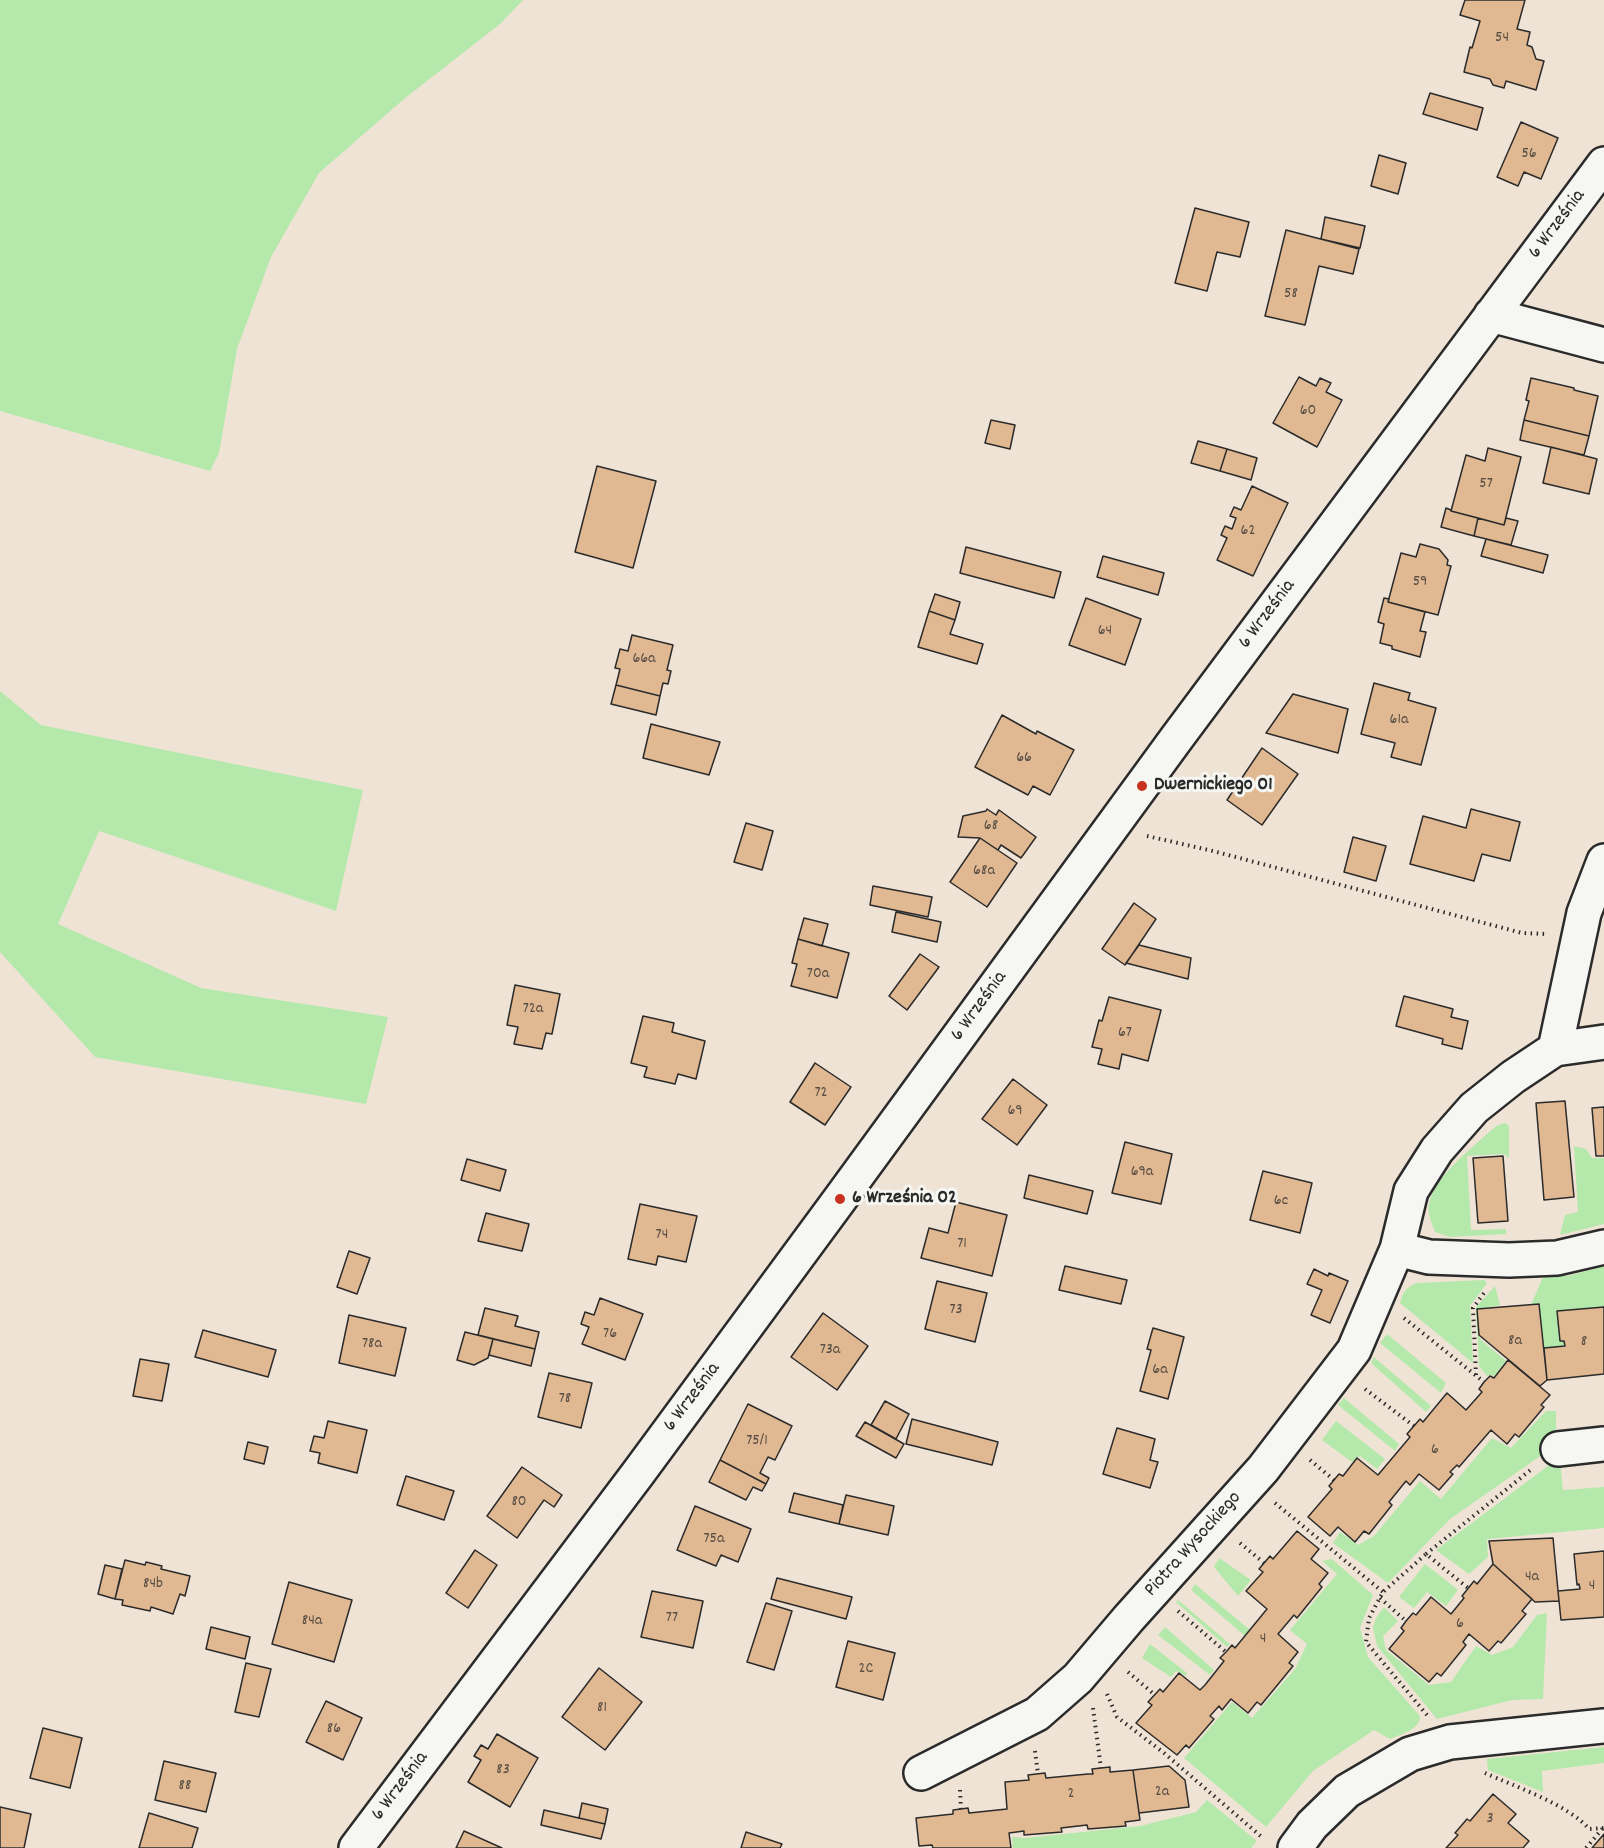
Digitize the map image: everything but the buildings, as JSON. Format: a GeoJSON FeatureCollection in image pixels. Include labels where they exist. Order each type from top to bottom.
{"type":"FeatureCollection","features":[{"type":"Feature","properties":{"kind":"street","name":"6 Września"},"geometry":{"type":"LineString","coordinates":[[356,1848],[660,1443],[1112,827],[1604,164]]}},
{"type":"Feature","properties":{"kind":"street"},"geometry":{"type":"LineString","coordinates":[[1491,315],[1604,345]]}},
{"type":"Feature","properties":{"kind":"street"},"geometry":{"type":"LineString","coordinates":[[1555,1049],[1584,913],[1604,861]]}},
{"type":"Feature","properties":{"kind":"street","name":"Piotra Wysockiego"},"geometry":{"type":"LineString","coordinates":[[921,1773],[1037,1714],[1055,1699],[1078,1678],[1256,1477],[1354,1350],[1397,1249],[1411,1191],[1437,1150],[1474,1108],[1513,1077],[1555,1049],[1604,1042]]}},
{"type":"Feature","properties":{"kind":"street"},"geometry":{"type":"LineString","coordinates":[[1397,1249],[1429,1257],[1509,1260],[1557,1258],[1604,1247]]}},
{"type":"Feature","properties":{"kind":"street"},"geometry":{"type":"LineString","coordinates":[[1558,1449],[1604,1444]]}},
{"type":"Feature","properties":{"kind":"street"},"geometry":{"type":"LineString","coordinates":[[1281,1844],[1311,1826],[1347,1791],[1410,1754],[1450,1742],[1604,1726]]}},
{"type":"Feature","properties":{"kind":"path"},"geometry":{"type":"LineString","coordinates":[[1112,827],[1213,851],[1522,933],[1579,936]]}},
{"type":"Feature","properties":{"kind":"path"},"geometry":{"type":"LineString","coordinates":[[1476,1375],[1473,1308],[1486,1291]]}},
{"type":"Feature","properties":{"kind":"path"},"geometry":{"type":"LineString","coordinates":[[1401,1315],[1484,1382]]}},
{"type":"Feature","properties":{"kind":"path"},"geometry":{"type":"LineString","coordinates":[[1362,1387],[1414,1426]]}},
{"type":"Feature","properties":{"kind":"path"},"geometry":{"type":"LineString","coordinates":[[1558,1449],[1426,1554],[1383,1592],[1369,1618],[1366,1642],[1473,1767],[1560,1807],[1581,1820],[1589,1829],[1604,1828],[1586,1848]]}},
{"type":"Feature","properties":{"kind":"path"},"geometry":{"type":"LineString","coordinates":[[1324,1472],[1334,1480]]}},
{"type":"Feature","properties":{"kind":"path"},"geometry":{"type":"LineString","coordinates":[[1256,1477],[1260,1491],[1383,1592]]}},
{"type":"Feature","properties":{"kind":"path"},"geometry":{"type":"LineString","coordinates":[[1251,1552],[1264,1563]]}},
{"type":"Feature","properties":{"kind":"path"},"geometry":{"type":"LineString","coordinates":[[1426,1554],[1468,1588]]}},
{"type":"Feature","properties":{"kind":"path"},"geometry":{"type":"LineString","coordinates":[[1380,1598],[1406,1621]]}},
{"type":"Feature","properties":{"kind":"path"},"geometry":{"type":"LineString","coordinates":[[1174,1608],[1226,1652]]}},
{"type":"Feature","properties":{"kind":"path"},"geometry":{"type":"LineString","coordinates":[[1124,1668],[1155,1695]]}},
{"type":"Feature","properties":{"kind":"path"},"geometry":{"type":"LineString","coordinates":[[1104,1689],[1117,1717],[1281,1844]]}},
{"type":"Feature","properties":{"kind":"path"},"geometry":{"type":"LineString","coordinates":[[1092,1705],[1101,1768]]}},
{"type":"Feature","properties":{"kind":"path"},"geometry":{"type":"LineString","coordinates":[[1036,1757],[1038,1774]]}},
{"type":"Feature","properties":{"kind":"path"},"geometry":{"type":"LineString","coordinates":[[961,1792],[962,1809]]}},
{"type":"Feature","properties":{"kind":"green space"},"geometry":{"type":"Polygon","coordinates":[[[0,0],[523,0],[500,24],[404,99],[319,173],[271,257],[237,349],[219,453],[210,471],[0,411],[0,0]]]}},
{"type":"Feature","properties":{"kind":"green space"},"geometry":{"type":"Polygon","coordinates":[[[0,691],[41,725],[363,790],[336,911],[99,831],[58,924],[201,988],[388,1017],[366,1104],[95,1057],[0,952],[0,691]]]}},
{"type":"Feature","properties":{"kind":"green space"},"geometry":{"type":"Polygon","coordinates":[[[1505,1123],[1509,1126],[1509,1158],[1504,1154],[1467,1156],[1471,1230],[1506,1229],[1506,1234],[1450,1237],[1435,1232],[1429,1214],[1434,1190],[1464,1154],[1496,1126],[1505,1123]]]}},
{"type":"Feature","properties":{"kind":"green space"},"geometry":{"type":"Polygon","coordinates":[[[1574,1146],[1586,1149],[1592,1158],[1604,1158],[1604,1224],[1560,1235],[1565,1215],[1578,1212],[1574,1146]]]}},
{"type":"Feature","properties":{"kind":"green space"},"geometry":{"type":"Polygon","coordinates":[[[1604,1266],[1604,1307],[1557,1312],[1560,1341],[1564,1341],[1565,1346],[1544,1348],[1531,1305],[1542,1279],[1547,1276],[1568,1276],[1604,1266]]]}},
{"type":"Feature","properties":{"kind":"green space"},"geometry":{"type":"Polygon","coordinates":[[[1484,1280],[1487,1283],[1470,1306],[1473,1363],[1400,1303],[1406,1290],[1417,1283],[1484,1280]]]}},
{"type":"Feature","properties":{"kind":"green space"},"geometry":{"type":"Polygon","coordinates":[[[1495,1286],[1500,1305],[1477,1310],[1479,1335],[1481,1340],[1506,1361],[1494,1376],[1487,1376],[1479,1366],[1476,1307],[1495,1286]]]}},
{"type":"Feature","properties":{"kind":"green space"},"geometry":{"type":"Polygon","coordinates":[[[1387,1334],[1446,1383],[1441,1393],[1380,1343],[1387,1334]]]}},
{"type":"Feature","properties":{"kind":"green space"},"geometry":{"type":"Polygon","coordinates":[[[1374,1357],[1431,1406],[1426,1412],[1371,1363],[1374,1357]]]}},
{"type":"Feature","properties":{"kind":"green space"},"geometry":{"type":"Polygon","coordinates":[[[1344,1398],[1399,1444],[1395,1451],[1338,1405],[1344,1398]]]}},
{"type":"Feature","properties":{"kind":"green space"},"geometry":{"type":"Polygon","coordinates":[[[1546,1411],[1556,1411],[1556,1445],[1450,1519],[1388,1583],[1333,1543],[1340,1532],[1358,1545],[1374,1536],[1420,1481],[1441,1499],[1492,1438],[1511,1448],[1546,1411]]]}},
{"type":"Feature","properties":{"kind":"green space"},"geometry":{"type":"Polygon","coordinates":[[[1336,1421],[1385,1459],[1377,1469],[1360,1456],[1352,1462],[1322,1440],[1336,1421]]]}},
{"type":"Feature","properties":{"kind":"green space"},"geometry":{"type":"Polygon","coordinates":[[[1560,1461],[1563,1490],[1604,1487],[1604,1528],[1487,1539],[1488,1557],[1469,1574],[1436,1550],[1553,1462],[1560,1461]]]}},
{"type":"Feature","properties":{"kind":"green space"},"geometry":{"type":"Polygon","coordinates":[[[1219,1558],[1251,1580],[1238,1596],[1214,1567],[1219,1558]]]}},
{"type":"Feature","properties":{"kind":"green space"},"geometry":{"type":"Polygon","coordinates":[[[1332,1559],[1373,1595],[1360,1628],[1368,1657],[1420,1716],[1419,1721],[1409,1731],[1390,1739],[1374,1730],[1313,1771],[1266,1827],[1184,1758],[1232,1702],[1252,1718],[1295,1669],[1307,1644],[1290,1630],[1337,1574],[1322,1561],[1332,1559]]]}},
{"type":"Feature","properties":{"kind":"green space"},"geometry":{"type":"Polygon","coordinates":[[[1425,1564],[1458,1590],[1446,1606],[1427,1592],[1414,1608],[1399,1597],[1425,1564]]]}},
{"type":"Feature","properties":{"kind":"green space"},"geometry":{"type":"Polygon","coordinates":[[[1195,1584],[1250,1630],[1245,1636],[1191,1590],[1195,1584]]]}},
{"type":"Feature","properties":{"kind":"green space"},"geometry":{"type":"Polygon","coordinates":[[[1178,1600],[1230,1644],[1227,1647],[1176,1602],[1178,1600]]]}},
{"type":"Feature","properties":{"kind":"green space"},"geometry":{"type":"Polygon","coordinates":[[[1384,1607],[1398,1621],[1383,1636],[1386,1650],[1429,1685],[1451,1682],[1476,1646],[1492,1655],[1513,1647],[1537,1615],[1547,1613],[1543,1699],[1512,1700],[1437,1719],[1377,1646],[1373,1627],[1384,1607]]]}},
{"type":"Feature","properties":{"kind":"green space"},"geometry":{"type":"Polygon","coordinates":[[[1165,1627],[1214,1670],[1210,1675],[1158,1635],[1165,1627]]]}},
{"type":"Feature","properties":{"kind":"green space"},"geometry":{"type":"Polygon","coordinates":[[[1150,1644],[1187,1673],[1186,1676],[1176,1671],[1171,1677],[1142,1658],[1150,1644]]]}},
{"type":"Feature","properties":{"kind":"green space"},"geometry":{"type":"Polygon","coordinates":[[[1604,1747],[1604,1763],[1542,1771],[1543,1792],[1488,1770],[1487,1759],[1604,1747]]]}},
{"type":"Feature","properties":{"kind":"green space"},"geometry":{"type":"Polygon","coordinates":[[[1207,1800],[1257,1841],[1251,1848],[1013,1848],[1012,1837],[1025,1838],[1140,1826],[1196,1812],[1207,1800]]]}},
{"type":"Feature","properties":{"kind":"place","name":"Dwernickiego 01"},"geometry":{"type":"Point","coordinates":[1142,786]}},
{"type":"Feature","properties":{"kind":"place","name":"6 Września 02"},"geometry":{"type":"Point","coordinates":[840,1199]}}]}
